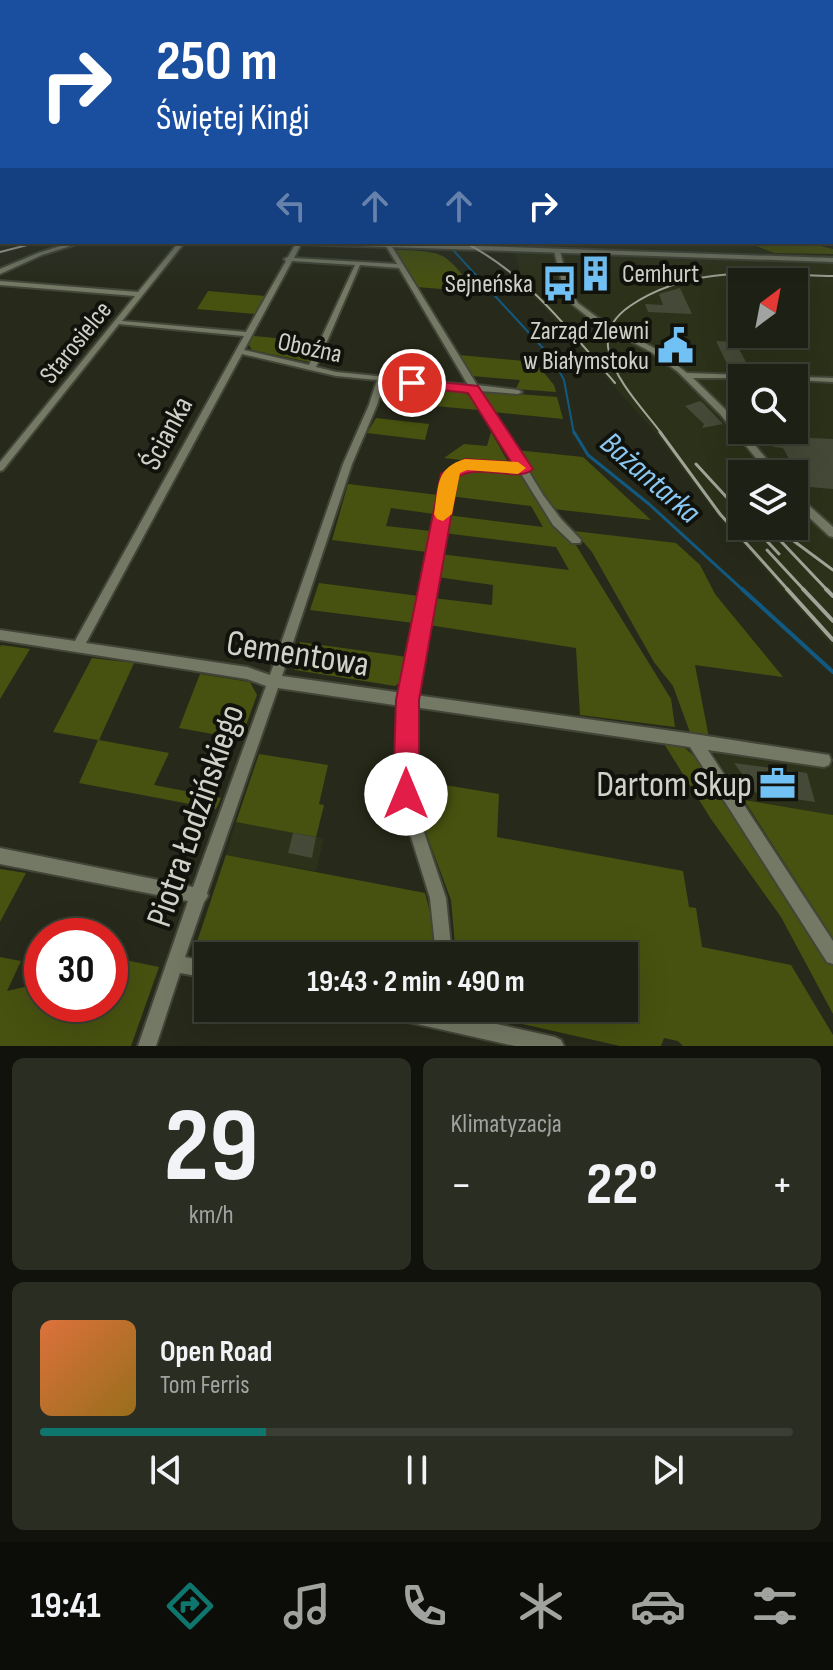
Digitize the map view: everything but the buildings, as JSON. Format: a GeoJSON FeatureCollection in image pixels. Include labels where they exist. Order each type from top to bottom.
{"type":"FeatureCollection","features":[{"type":"Feature","properties":{"kind":"street"},"geometry":{"type":"LineString","coordinates":[[0,272],[40,254],[73,244]]}},
{"type":"Feature","properties":{"kind":"street","name":"Starosielce"},"geometry":{"type":"LineString","coordinates":[[0,468],[180,244]]}},
{"type":"Feature","properties":{"kind":"street","name":"Ścianka"},"geometry":{"type":"LineString","coordinates":[[77,648],[297,244]]}},
{"type":"Feature","properties":{"kind":"street"},"geometry":{"type":"LineString","coordinates":[[328,244],[833,260]]}},
{"type":"Feature","properties":{"kind":"street"},"geometry":{"type":"LineString","coordinates":[[389,246],[473,389],[557,522],[576,540]]}},
{"type":"Feature","properties":{"kind":"street"},"geometry":{"type":"LineString","coordinates":[[557,251],[567,291],[575,304],[686,375],[726,413],[763,460]]}},
{"type":"Feature","properties":{"kind":"street"},"geometry":{"type":"LineString","coordinates":[[287,259],[399,266]]}},
{"type":"Feature","properties":{"kind":"street"},"geometry":{"type":"LineString","coordinates":[[311,369],[358,264]]}},
{"type":"Feature","properties":{"kind":"street"},"geometry":{"type":"LineString","coordinates":[[0,283],[139,294]]}},
{"type":"Feature","properties":{"kind":"street","name":"Oboźna"},"geometry":{"type":"LineString","coordinates":[[116,322],[248,334]]}},
{"type":"Feature","properties":{"kind":"street","name":"Oboźna"},"geometry":{"type":"LineString","coordinates":[[238,351],[311,369],[381,380],[518,392]]}},
{"type":"Feature","properties":{"kind":"street"},"geometry":{"type":"LineString","coordinates":[[686,375],[728,376]]}},
{"type":"Feature","properties":{"kind":"street"},"geometry":{"type":"LineString","coordinates":[[808,379],[833,380]]}},
{"type":"Feature","properties":{"kind":"street","name":"Piotra Łodzińskiego"},"geometry":{"type":"LineString","coordinates":[[147,1046],[276,680],[347,464],[372,413],[381,380]]}},
{"type":"Feature","properties":{"kind":"street"},"geometry":{"type":"LineString","coordinates":[[443,942],[438,898],[406,794],[408,700],[450,474],[465,464],[524,469]]}},
{"type":"Feature","properties":{"kind":"street"},"geometry":{"type":"LineString","coordinates":[[808,510],[833,533]]}},
{"type":"Feature","properties":{"kind":"street","name":"Cementowa"},"geometry":{"type":"LineString","coordinates":[[0,635],[276,680],[824,760]]}},
{"type":"Feature","properties":{"kind":"street"},"geometry":{"type":"LineString","coordinates":[[694,741],[833,956]]}},
{"type":"Feature","properties":{"kind":"street"},"geometry":{"type":"LineString","coordinates":[[0,856],[200,896]]}},
{"type":"Feature","properties":{"kind":"street"},"geometry":{"type":"LineString","coordinates":[[176,964],[194,967]]}},
{"type":"Feature","properties":{"kind":"street"},"geometry":{"type":"LineString","coordinates":[[472,1022],[555,1046]]}},
{"type":"Feature","properties":{"kind":"shaded area"},"geometry":{"type":"Polygon","coordinates":[[[498,244],[750,244],[773,253],[833,255],[833,647],[739,540],[808,540],[808,460],[728,460],[728,528],[654,431],[511,271],[520,269],[512,245],[498,244]]]}},
{"type":"Feature","properties":{"kind":"shaded area"},"geometry":{"type":"Polygon","coordinates":[[[710,747],[833,766],[833,815],[744,800],[710,747]]]}},
{"type":"Feature","properties":{"kind":"shaded area"},"geometry":{"type":"Polygon","coordinates":[[[236,822],[324,838],[316,871],[226,855],[236,822]]]}},
{"type":"Feature","properties":{"kind":"green space"},"geometry":{"type":"Polygon","coordinates":[[[751,244],[812,244],[833,249],[833,254],[774,253],[751,244]]]}},
{"type":"Feature","properties":{"kind":"green space"},"geometry":{"type":"Polygon","coordinates":[[[395,251],[444,257],[477,292],[417,287],[395,251]]]}},
{"type":"Feature","properties":{"kind":"green space"},"geometry":{"type":"Polygon","coordinates":[[[208,291],[265,296],[255,314],[197,309],[208,291]]]}},
{"type":"Feature","properties":{"kind":"green space"},"geometry":{"type":"Polygon","coordinates":[[[253,336],[319,342],[309,362],[252,350],[249,345],[253,336]]]}},
{"type":"Feature","properties":{"kind":"green space"},"geometry":{"type":"Polygon","coordinates":[[[459,355],[535,362],[556,392],[516,389],[520,380],[472,376],[459,355]]]}},
{"type":"Feature","properties":{"kind":"green space"},"geometry":{"type":"Polygon","coordinates":[[[390,385],[463,392],[470,396],[478,410],[381,401],[384,388],[390,385]]]}},
{"type":"Feature","properties":{"kind":"green space"},"geometry":{"type":"Polygon","coordinates":[[[480,391],[557,397],[563,419],[493,412],[480,391]]]}},
{"type":"Feature","properties":{"kind":"green space"},"geometry":{"type":"Polygon","coordinates":[[[376,418],[429,424],[425,440],[367,433],[376,418]]]}},
{"type":"Feature","properties":{"kind":"green space"},"geometry":{"type":"Polygon","coordinates":[[[491,432],[508,462],[505,465],[444,458],[464,444],[487,446],[491,432]]]}},
{"type":"Feature","properties":{"kind":"green space"},"geometry":{"type":"Polygon","coordinates":[[[516,450],[583,457],[651,520],[553,509],[516,450]]]}},
{"type":"Feature","properties":{"kind":"green space"},"geometry":{"type":"Polygon","coordinates":[[[461,468],[525,475],[571,537],[671,699],[675,727],[580,715],[576,648],[429,625],[433,598],[492,605],[493,585],[437,577],[440,554],[569,570],[556,547],[444,533],[447,515],[543,527],[531,506],[450,496],[454,471],[461,468]]]}},
{"type":"Feature","properties":{"kind":"green space"},"geometry":{"type":"Polygon","coordinates":[[[348,484],[438,495],[434,514],[391,508],[386,526],[431,531],[427,552],[332,540],[348,484]]]}},
{"type":"Feature","properties":{"kind":"green space"},"geometry":{"type":"Polygon","coordinates":[[[574,531],[676,543],[700,565],[715,594],[783,677],[695,665],[709,738],[691,735],[673,686],[654,662],[592,552],[574,531]]]}},
{"type":"Feature","properties":{"kind":"green space"},"geometry":{"type":"Polygon","coordinates":[[[319,583],[419,596],[414,623],[310,610],[319,583]]]}},
{"type":"Feature","properties":{"kind":"green space"},"geometry":{"type":"Polygon","coordinates":[[[300,642],[407,657],[403,680],[395,686],[295,670],[293,667],[300,642]]]}},
{"type":"Feature","properties":{"kind":"green space"},"geometry":{"type":"Polygon","coordinates":[[[0,647],[30,649],[0,699],[0,647]]]}},
{"type":"Feature","properties":{"kind":"green space"},"geometry":{"type":"Polygon","coordinates":[[[92,658],[134,663],[99,740],[169,753],[154,785],[221,798],[216,809],[79,783],[98,740],[53,732],[92,658]]]}},
{"type":"Feature","properties":{"kind":"green space"},"geometry":{"type":"Polygon","coordinates":[[[200,674],[250,682],[257,695],[241,739],[179,728],[200,674]]]}},
{"type":"Feature","properties":{"kind":"green space"},"geometry":{"type":"Polygon","coordinates":[[[663,742],[680,744],[698,759],[833,963],[833,1014],[781,917],[711,819],[663,742]]]}},
{"type":"Feature","properties":{"kind":"green space"},"geometry":{"type":"Polygon","coordinates":[[[259,754],[328,765],[319,804],[324,805],[316,837],[236,822],[259,754]]]}},
{"type":"Feature","properties":{"kind":"green space"},"geometry":{"type":"Polygon","coordinates":[[[415,780],[499,794],[497,837],[683,871],[689,907],[696,908],[702,947],[791,965],[833,1035],[833,1046],[683,1046],[678,1041],[664,1038],[661,1046],[620,1046],[513,1022],[638,1022],[638,942],[455,942],[451,900],[422,822],[415,780]]]}},
{"type":"Feature","properties":{"kind":"green space"},"geometry":{"type":"Polygon","coordinates":[[[744,800],[833,815],[833,938],[744,800]]]}},
{"type":"Feature","properties":{"kind":"green space"},"geometry":{"type":"Polygon","coordinates":[[[226,855],[425,893],[433,942],[197,942],[226,855]]]}},
{"type":"Feature","properties":{"kind":"green space"},"geometry":{"type":"Polygon","coordinates":[[[0,869],[26,873],[0,922],[0,869]]]}},
{"type":"Feature","properties":{"kind":"green space"},"geometry":{"type":"Polygon","coordinates":[[[0,957],[21,961],[7,991],[24,987],[24,1022],[128,1022],[128,962],[159,967],[131,1046],[0,1046],[0,957]]]}},
{"type":"Feature","properties":{"kind":"waterway","name":"Bażantarka"},"geometry":{"type":"LineString","coordinates":[[453,250],[552,358],[564,380],[574,434]]}},
{"type":"Feature","properties":{"kind":"waterway","name":"Bażantarka"},"geometry":{"type":"LineString","coordinates":[[574,432],[588,455],[649,504],[744,591]]}},
{"type":"Feature","properties":{"kind":"waterway","name":"Bażantarka"},"geometry":{"type":"LineString","coordinates":[[742,589],[833,672]]}},
{"type":"Feature","properties":{"kind":"railway"},"geometry":{"type":"LineString","coordinates":[[0,252],[31,244]]}},
{"type":"Feature","properties":{"kind":"railway"},"geometry":{"type":"LineString","coordinates":[[468,244],[528,287],[615,383]]}},
{"type":"Feature","properties":{"kind":"railway"},"geometry":{"type":"LineString","coordinates":[[662,434],[624,385],[609,352],[609,332],[624,310],[678,283],[703,278],[728,274],[833,276]]}},
{"type":"Feature","properties":{"kind":"railway"},"geometry":{"type":"LineString","coordinates":[[660,432],[720,514],[789,591]]}},
{"type":"Feature","properties":{"kind":"railway"},"geometry":{"type":"LineString","coordinates":[[696,464],[728,499]]}},
{"type":"Feature","properties":{"kind":"railway"},"geometry":{"type":"LineString","coordinates":[[766,540],[779,554]]}},
{"type":"Feature","properties":{"kind":"railway"},"geometry":{"type":"LineString","coordinates":[[780,540],[828,591]]}},
{"type":"Feature","properties":{"kind":"railway"},"geometry":{"type":"LineString","coordinates":[[792,540],[833,570]]}},
{"type":"Feature","properties":{"kind":"railway"},"geometry":{"type":"LineString","coordinates":[[767,550],[805,591]]}},
{"type":"Feature","properties":{"kind":"railway"},"geometry":{"type":"LineString","coordinates":[[787,589],[833,640]]}},
{"type":"Feature","properties":{"kind":"railway"},"geometry":{"type":"LineString","coordinates":[[803,589],[833,621]]}},
{"type":"Feature","properties":{"kind":"railway"},"geometry":{"type":"LineString","coordinates":[[828,591],[833,596]]}},
{"type":"Feature","properties":{"kind":"slow traffic"},"geometry":{"type":"LineString","coordinates":[[443,514],[450,474],[454,469],[465,464],[518,468]]}},
{"type":"Feature","properties":{"kind":"place","name":"Cemhurt"},"geometry":{"type":"Point","coordinates":[596,273]}},
{"type":"Feature","properties":{"kind":"place","name":"Sejneńska"},"geometry":{"type":"Point","coordinates":[559,283]}},
{"type":"Feature","properties":{"kind":"place","name":"Zarząd Zlewni w Białymstoku"},"geometry":{"type":"Point","coordinates":[675,345]}},
{"type":"Feature","properties":{"kind":"place","name":"Dartom Skup"},"geometry":{"type":"Point","coordinates":[778,783]}},
{"type":"Feature","properties":{"kind":"route"},"geometry":{"type":"LineString","coordinates":[[406,794],[408,700],[450,474],[465,464],[524,469],[473,389],[412,383]]}}]}
